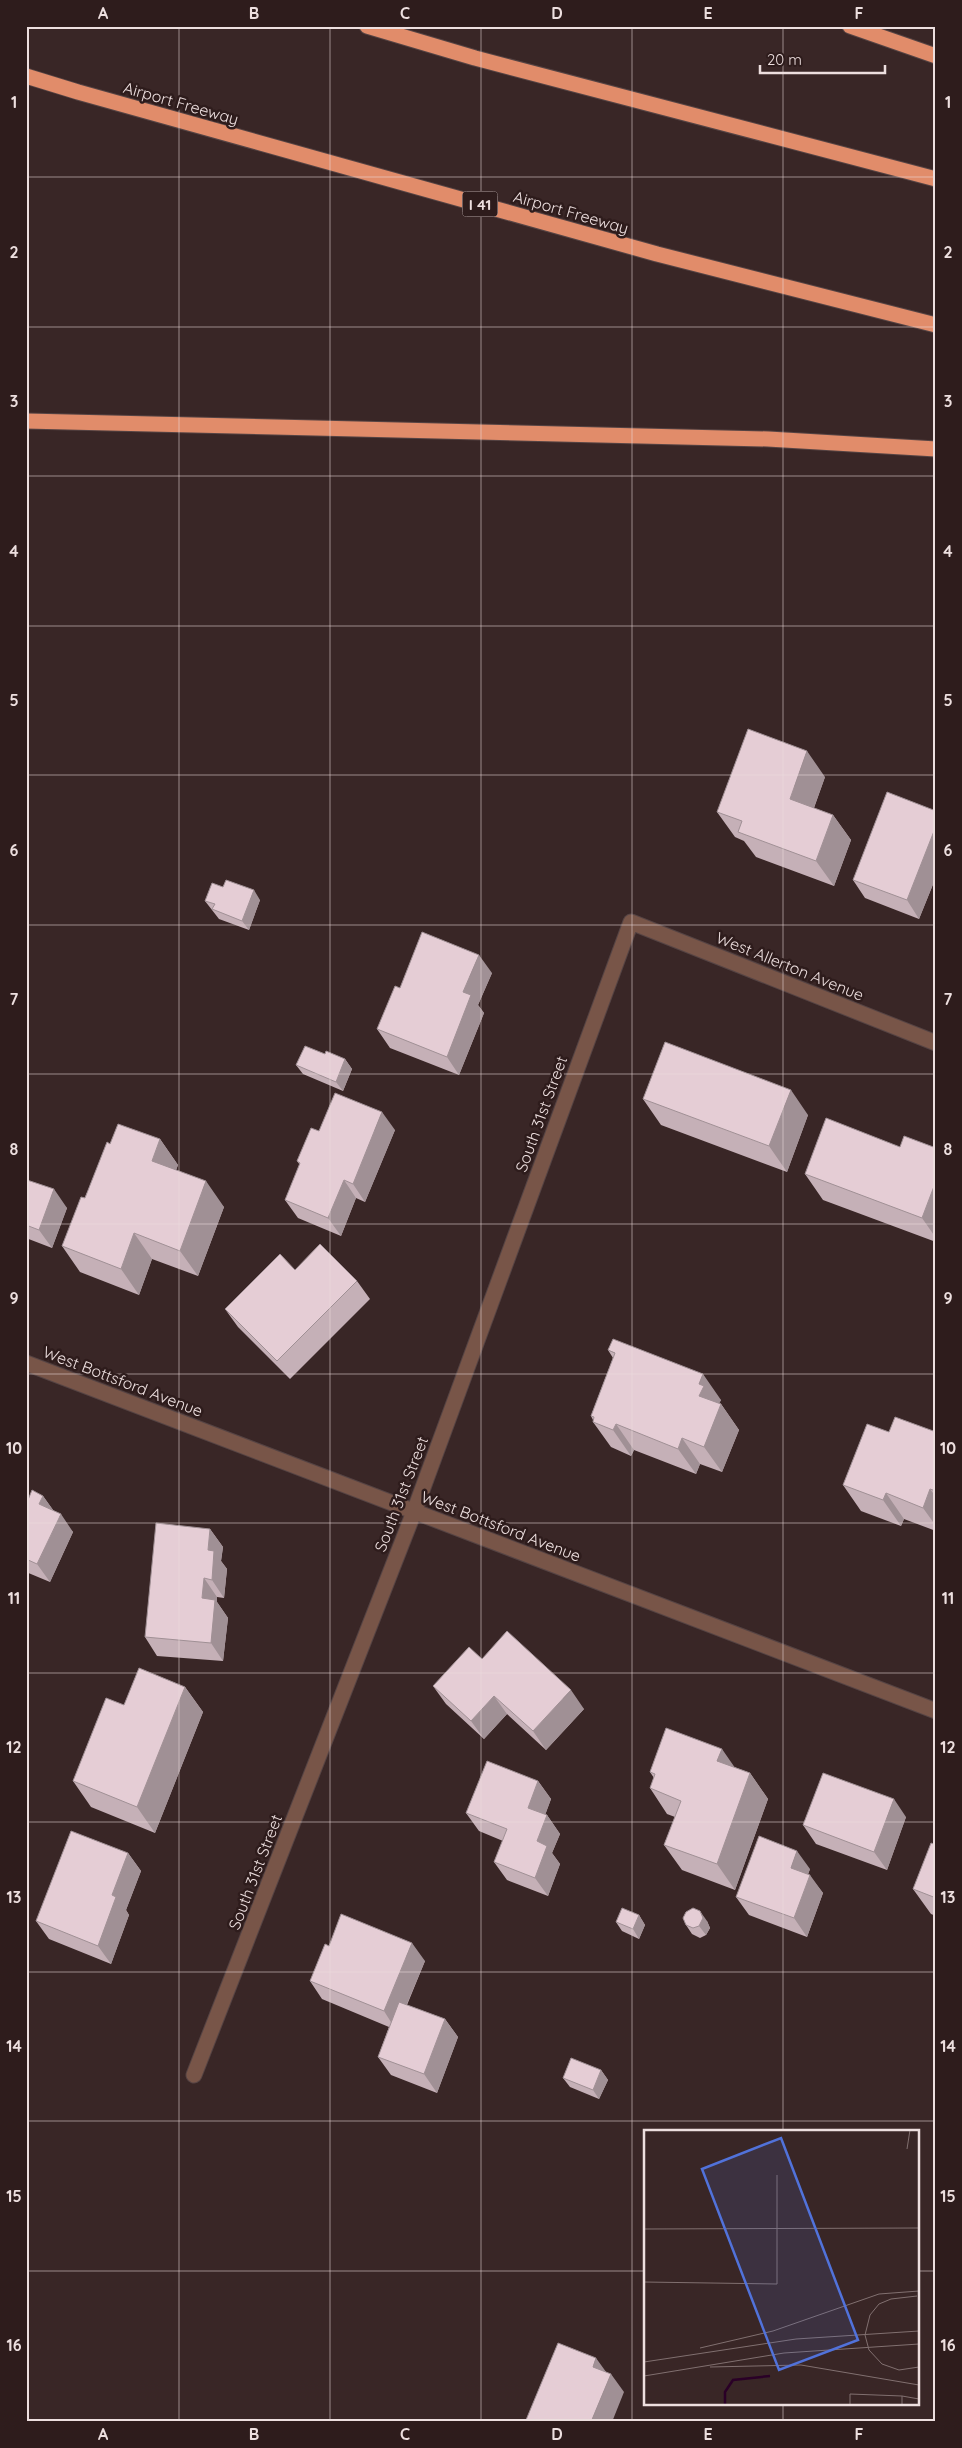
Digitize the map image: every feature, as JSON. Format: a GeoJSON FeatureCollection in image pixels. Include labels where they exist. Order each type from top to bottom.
{"type":"FeatureCollection","features":[{"type":"Feature","properties":{"kind":"highway"},"geometry":{"type":"LineString","coordinates":[[367,26],[494,63],[936,178]]}},
{"type":"Feature","properties":{"kind":"highway"},"geometry":{"type":"LineString","coordinates":[[850,26],[936,56]]}},
{"type":"Feature","properties":{"kind":"highway","name":"Airport Freeway"},"geometry":{"type":"LineString","coordinates":[[26,76],[657,254],[936,326]]}},
{"type":"Feature","properties":{"kind":"highway"},"geometry":{"type":"LineString","coordinates":[[26,421],[768,439],[936,450]]}},
{"type":"Feature","properties":{"kind":"street","name":"West Allerton Avenue"},"geometry":{"type":"LineString","coordinates":[[631,922],[936,1044]]}},
{"type":"Feature","properties":{"kind":"street","name":"South 31st Street"},"geometry":{"type":"LineString","coordinates":[[194,2076],[414,1512],[631,922]]}},
{"type":"Feature","properties":{"kind":"street","name":"West Bottsford Avenue"},"geometry":{"type":"LineString","coordinates":[[26,1363],[936,1711]]}},
{"type":"Feature","properties":{"kind":"building"},"geometry":{"type":"Polygon","coordinates":[[[748,729],[807,751],[790,799],[833,815],[816,861],[738,832],[742,821],[717,812],[748,729]]]}},
{"type":"Feature","properties":{"kind":"building"},"geometry":{"type":"Polygon","coordinates":[[[887,792],[936,811],[936,826],[907,900],[853,880],[887,792]]]}},
{"type":"Feature","properties":{"kind":"building"},"geometry":{"type":"Polygon","coordinates":[[[226,880],[254,890],[242,921],[212,909],[215,904],[205,901],[212,883],[223,887],[226,880]]]}},
{"type":"Feature","properties":{"kind":"building"},"geometry":{"type":"Polygon","coordinates":[[[422,932],[479,955],[463,992],[471,995],[447,1057],[377,1029],[395,986],[400,988],[422,932]]]}},
{"type":"Feature","properties":{"kind":"building"},"geometry":{"type":"Polygon","coordinates":[[[665,1042],[791,1090],[769,1146],[643,1099],[665,1042]]]}},
{"type":"Feature","properties":{"kind":"building"},"geometry":{"type":"Polygon","coordinates":[[[305,1046],[325,1054],[326,1051],[345,1059],[336,1082],[296,1065],[305,1046]]]}},
{"type":"Feature","properties":{"kind":"building"},"geometry":{"type":"Polygon","coordinates":[[[335,1093],[382,1112],[353,1184],[344,1180],[328,1218],[285,1200],[300,1163],[297,1161],[311,1128],[319,1131],[335,1093]]]}},
{"type":"Feature","properties":{"kind":"building"},"geometry":{"type":"Polygon","coordinates":[[[826,1118],[900,1147],[904,1136],[936,1148],[936,1181],[922,1218],[805,1174],[826,1118]]]}},
{"type":"Feature","properties":{"kind":"building"},"geometry":{"type":"Polygon","coordinates":[[[118,1124],[160,1139],[152,1161],[206,1181],[180,1251],[134,1233],[121,1269],[62,1246],[81,1197],[85,1198],[107,1142],[110,1144],[118,1124]]]}},
{"type":"Feature","properties":{"kind":"building"},"geometry":{"type":"Polygon","coordinates":[[[27,1180],[54,1189],[39,1230],[26,1225],[27,1180]]]}},
{"type":"Feature","properties":{"kind":"building"},"geometry":{"type":"Polygon","coordinates":[[[320,1244],[357,1281],[277,1361],[225,1309],[280,1254],[295,1270],[320,1244]]]}},
{"type":"Feature","properties":{"kind":"building"},"geometry":{"type":"Polygon","coordinates":[[[613,1339],[703,1374],[699,1384],[704,1386],[699,1396],[721,1404],[704,1447],[682,1438],[678,1449],[616,1424],[613,1430],[593,1422],[594,1417],[591,1416],[615,1353],[608,1350],[613,1339]]]}},
{"type":"Feature","properties":{"kind":"building"},"geometry":{"type":"Polygon","coordinates":[[[895,1417],[936,1432],[936,1491],[930,1489],[923,1508],[886,1493],[883,1500],[843,1485],[867,1424],[889,1432],[895,1417]]]}},
{"type":"Feature","properties":{"kind":"building"},"geometry":{"type":"Polygon","coordinates":[[[32,1490],[43,1496],[39,1504],[61,1514],[37,1564],[26,1559],[26,1499],[28,1500],[32,1490]]]}},
{"type":"Feature","properties":{"kind":"building"},"geometry":{"type":"Polygon","coordinates":[[[156,1523],[210,1529],[208,1550],[214,1551],[212,1580],[204,1578],[202,1598],[215,1600],[211,1643],[145,1637],[156,1523]]]}},
{"type":"Feature","properties":{"kind":"building"},"geometry":{"type":"Polygon","coordinates":[[[507,1631],[571,1690],[533,1731],[494,1696],[471,1721],[433,1686],[469,1647],[482,1659],[507,1631]]]}},
{"type":"Feature","properties":{"kind":"building"},"geometry":{"type":"Polygon","coordinates":[[[139,1668],[185,1687],[137,1807],[73,1781],[106,1698],[124,1705],[139,1668]]]}},
{"type":"Feature","properties":{"kind":"building"},"geometry":{"type":"Polygon","coordinates":[[[666,1728],[722,1749],[717,1761],[750,1773],[717,1864],[664,1845],[681,1801],[650,1788],[655,1774],[650,1772],[666,1728]]]}},
{"type":"Feature","properties":{"kind":"building"},"geometry":{"type":"Polygon","coordinates":[[[487,1761],[538,1781],[528,1808],[547,1815],[537,1841],[547,1846],[535,1878],[494,1862],[507,1829],[466,1813],[487,1761]]]}},
{"type":"Feature","properties":{"kind":"building"},"geometry":{"type":"Polygon","coordinates":[[[823,1773],[894,1799],[874,1852],[803,1825],[823,1773]]]}},
{"type":"Feature","properties":{"kind":"building"},"geometry":{"type":"Polygon","coordinates":[[[71,1831],[128,1853],[112,1895],[116,1897],[98,1946],[36,1921],[71,1831]]]}},
{"type":"Feature","properties":{"kind":"building"},"geometry":{"type":"Polygon","coordinates":[[[759,1836],[797,1851],[791,1868],[810,1875],[794,1918],[736,1897],[759,1836]]]}},
{"type":"Feature","properties":{"kind":"building"},"geometry":{"type":"Polygon","coordinates":[[[931,1843],[936,1845],[936,1898],[913,1889],[931,1843]]]}},
{"type":"Feature","properties":{"kind":"building"},"geometry":{"type":"Polygon","coordinates":[[[622,1908],[639,1915],[633,1929],[616,1922],[622,1908]]]}},
{"type":"Feature","properties":{"kind":"building"},"geometry":{"type":"Polygon","coordinates":[[[693,1908],[700,1911],[703,1918],[699,1926],[693,1928],[686,1925],[683,1918],[686,1912],[693,1908]]]}},
{"type":"Feature","properties":{"kind":"building"},"geometry":{"type":"Polygon","coordinates":[[[341,1914],[412,1943],[384,2011],[310,1981],[325,1944],[329,1946],[341,1914]]]}},
{"type":"Feature","properties":{"kind":"building"},"geometry":{"type":"Polygon","coordinates":[[[399,2002],[445,2019],[424,2074],[378,2057],[399,2002]]]}},
{"type":"Feature","properties":{"kind":"building"},"geometry":{"type":"Polygon","coordinates":[[[571,2058],[601,2070],[593,2090],[563,2078],[571,2058]]]}},
{"type":"Feature","properties":{"kind":"building"},"geometry":{"type":"Polygon","coordinates":[[[558,2343],[596,2358],[593,2367],[611,2374],[591,2422],[531,2422],[526,2420],[558,2343]]]}}]}
